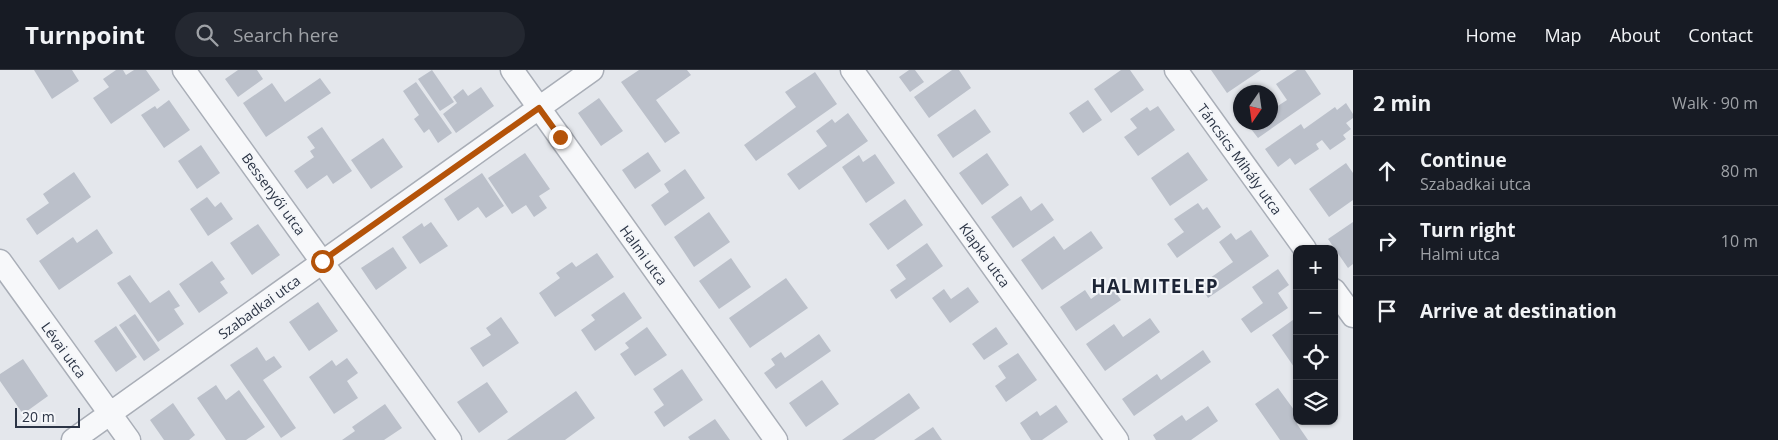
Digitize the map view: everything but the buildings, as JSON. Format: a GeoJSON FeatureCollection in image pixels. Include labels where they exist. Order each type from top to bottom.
{"type":"FeatureCollection","features":[{"type":"Feature","properties":{"kind":"street","name":"Bessenyői utca"},"geometry":{"type":"LineString","coordinates":[[184,70],[450,440]]}},
{"type":"Feature","properties":{"kind":"street","name":"Halmi utca"},"geometry":{"type":"LineString","coordinates":[[512,70],[776,440]]}},
{"type":"Feature","properties":{"kind":"street","name":"Szabadkai utca"},"geometry":{"type":"LineString","coordinates":[[72,440],[592,70]]}},
{"type":"Feature","properties":{"kind":"street","name":"Klapka utca"},"geometry":{"type":"LineString","coordinates":[[852,70],[1118,440]]}},
{"type":"Feature","properties":{"kind":"street","name":"Táncsics Mihály utca"},"geometry":{"type":"LineString","coordinates":[[1176,70],[1302,245]]}},
{"type":"Feature","properties":{"kind":"street","name":"Lévai utca"},"geometry":{"type":"LineString","coordinates":[[0,261],[129,440]]}},
{"type":"Feature","properties":{"kind":"street"},"geometry":{"type":"LineString","coordinates":[[1338,295],[1353,316]]}},
{"type":"Feature","properties":{"kind":"district","name":"HALMITELEP"},"geometry":{"type":"Point","coordinates":[1155,286]}},
{"type":"Feature","properties":{"kind":"route"},"geometry":{"type":"LineString","coordinates":[[322,261],[539,108],[560,137]]}}]}
